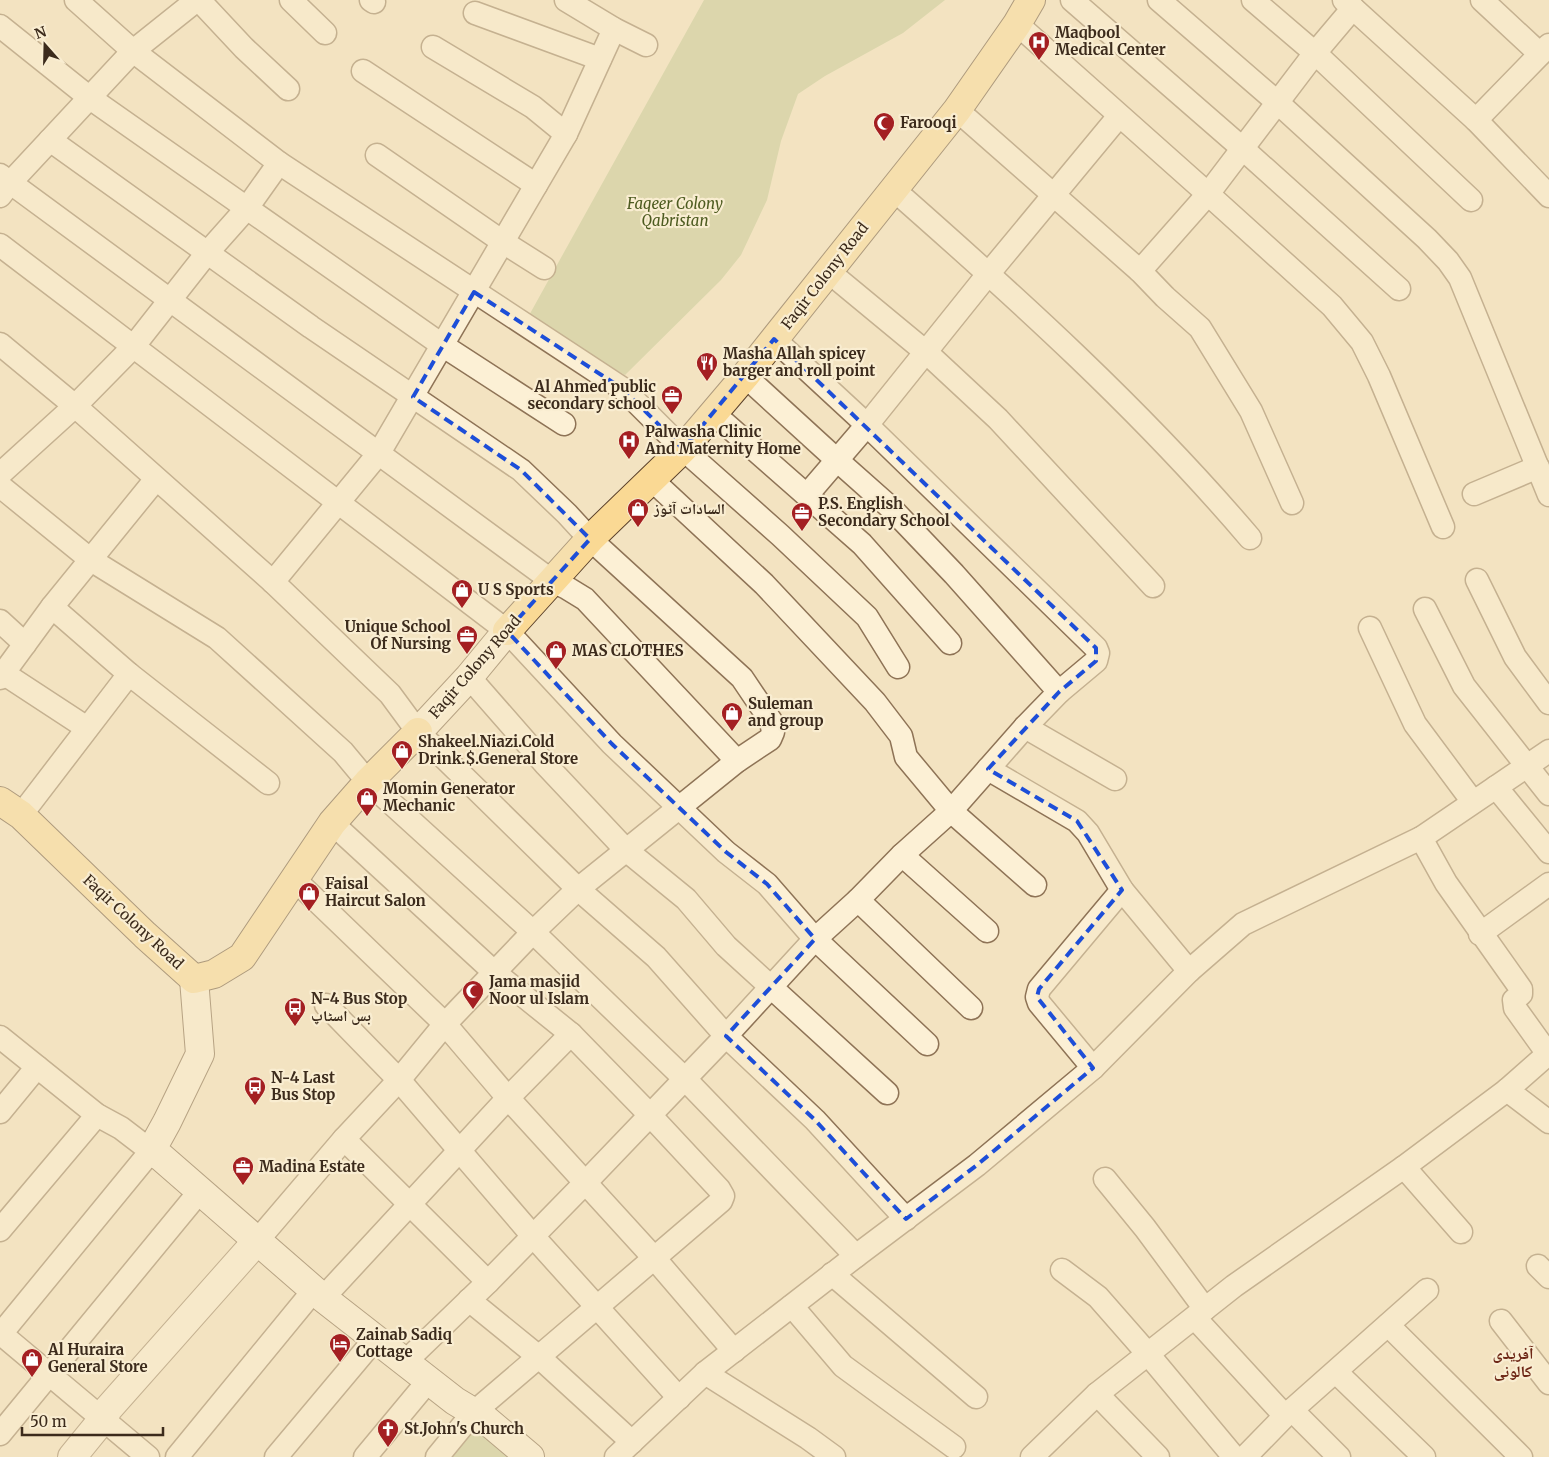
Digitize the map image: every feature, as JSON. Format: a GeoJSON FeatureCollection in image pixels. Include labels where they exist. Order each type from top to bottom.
{"type":"FeatureCollection","features":[{"type":"Feature","properties":{"kind":"main road","name":"Faqir Colony Road"},"geometry":{"type":"LineString","coordinates":[[11,808],[144,935],[194,978],[214,974],[242,957],[332,823],[368,782],[469,677],[507,631],[590,539],[683,450],[745,376],[957,110],[1017,24],[1031,0]]}},
{"type":"Feature","properties":{"kind":"main road"},"geometry":{"type":"LineString","coordinates":[[194,978],[200,1054],[151,1152],[161,1157],[319,1294],[405,1362],[473,1413],[485,1419],[530,1457]]}},
{"type":"Feature","properties":{"kind":"main road"},"geometry":{"type":"LineString","coordinates":[[72,1457],[103,1419],[108,1409],[257,1241]]}},
{"type":"Feature","properties":{"kind":"street"},"geometry":{"type":"LineString","coordinates":[[76,0],[133,51],[279,163],[623,389],[683,450],[780,535],[867,617],[898,667]]}},
{"type":"Feature","properties":{"kind":"street"},"geometry":{"type":"LineString","coordinates":[[288,89],[244,48],[198,0],[133,51],[50,140],[3,185],[170,298],[552,581],[585,600],[737,761]]}},
{"type":"Feature","properties":{"kind":"street"},"geometry":{"type":"LineString","coordinates":[[291,0],[325,32]]}},
{"type":"Feature","properties":{"kind":"street"},"geometry":{"type":"LineString","coordinates":[[566,0],[614,29],[646,45]]}},
{"type":"Feature","properties":{"kind":"street"},"geometry":{"type":"LineString","coordinates":[[1072,0],[1242,148],[1399,289]]}},
{"type":"Feature","properties":{"kind":"street"},"geometry":{"type":"LineString","coordinates":[[1159,0],[1277,102],[1448,261],[1460,278],[1549,495]]}},
{"type":"Feature","properties":{"kind":"street"},"geometry":{"type":"LineString","coordinates":[[1253,0],[1315,53],[1471,200]]}},
{"type":"Feature","properties":{"kind":"street"},"geometry":{"type":"LineString","coordinates":[[1476,120],[1544,49],[1482,0]]}},
{"type":"Feature","properties":{"kind":"street"},"geometry":{"type":"LineString","coordinates":[[1140,270],[1208,194],[1315,53],[1349,4],[1476,120],[1549,196]]}},
{"type":"Feature","properties":{"kind":"street"},"geometry":{"type":"LineString","coordinates":[[475,13],[600,59]]}},
{"type":"Feature","properties":{"kind":"street"},"geometry":{"type":"LineString","coordinates":[[1017,24],[1332,306],[1362,342],[1379,376],[1442,527]]}},
{"type":"Feature","properties":{"kind":"street"},"geometry":{"type":"LineString","coordinates":[[0,26],[90,98],[442,345],[564,424]]}},
{"type":"Feature","properties":{"kind":"street"},"geometry":{"type":"LineString","coordinates":[[273,582],[378,453],[413,397],[566,134],[614,29]]}},
{"type":"Feature","properties":{"kind":"street"},"geometry":{"type":"LineString","coordinates":[[433,47],[533,106],[566,134]]}},
{"type":"Feature","properties":{"kind":"street"},"geometry":{"type":"LineString","coordinates":[[363,71],[536,185]]}},
{"type":"Feature","properties":{"kind":"street"},"geometry":{"type":"LineString","coordinates":[[957,110],[1140,270],[1165,297],[1200,328],[1251,411],[1292,503]]}},
{"type":"Feature","properties":{"kind":"street"},"geometry":{"type":"LineString","coordinates":[[807,495],[838,461],[927,353],[989,273],[1119,116]]}},
{"type":"Feature","properties":{"kind":"street"},"geometry":{"type":"LineString","coordinates":[[50,140],[207,253],[521,470],[590,539],[742,678],[771,721],[773,732],[770,739],[737,761],[578,889],[494,972],[445,1024],[399,1080],[344,1138],[257,1241]]}},
{"type":"Feature","properties":{"kind":"street"},"geometry":{"type":"LineString","coordinates":[[377,155],[544,268]]}},
{"type":"Feature","properties":{"kind":"street"},"geometry":{"type":"LineString","coordinates":[[0,474],[75,406],[133,347],[170,298],[247,208],[279,163]]}},
{"type":"Feature","properties":{"kind":"street"},"geometry":{"type":"LineString","coordinates":[[893,189],[989,273],[1115,392],[1207,487],[1250,538]]}},
{"type":"Feature","properties":{"kind":"street"},"geometry":{"type":"LineString","coordinates":[[0,245],[507,631],[612,744],[726,852],[767,884],[815,939],[926,1044]]}},
{"type":"Feature","properties":{"kind":"street"},"geometry":{"type":"LineString","coordinates":[[829,272],[927,353],[998,419],[1153,586]]}},
{"type":"Feature","properties":{"kind":"street"},"geometry":{"type":"LineString","coordinates":[[405,1362],[488,1282],[586,1182],[726,1036],[815,939],[952,811],[1024,727],[1096,661],[1098,654],[1096,648],[867,425],[774,339]]}},
{"type":"Feature","properties":{"kind":"street"},"geometry":{"type":"LineString","coordinates":[[0,344],[75,406],[273,582],[390,694],[418,732],[578,889],[656,957],[726,1036],[814,1120],[906,1219]]}},
{"type":"Feature","properties":{"kind":"street"},"geometry":{"type":"LineString","coordinates":[[745,376],[892,508],[1060,692]]}},
{"type":"Feature","properties":{"kind":"street"},"geometry":{"type":"LineString","coordinates":[[714,413],[862,544],[950,643]]}},
{"type":"Feature","properties":{"kind":"street"},"geometry":{"type":"LineString","coordinates":[[1474,494],[1538,467]]}},
{"type":"Feature","properties":{"kind":"street"},"geometry":{"type":"LineString","coordinates":[[87,728],[2,675],[52,607],[156,479]]}},
{"type":"Feature","properties":{"kind":"street"},"geometry":{"type":"LineString","coordinates":[[652,480],[764,584],[875,702],[900,736],[906,757],[952,811],[1035,885]]}},
{"type":"Feature","properties":{"kind":"street"},"geometry":{"type":"LineString","coordinates":[[0,486],[91,560],[217,638],[343,752],[368,782],[534,932],[685,1079],[856,1256]]}},
{"type":"Feature","properties":{"kind":"street"},"geometry":{"type":"LineString","coordinates":[[1477,580],[1514,657],[1549,703]]}},
{"type":"Feature","properties":{"kind":"street"},"geometry":{"type":"LineString","coordinates":[[52,607],[129,674],[268,784]]}},
{"type":"Feature","properties":{"kind":"street"},"geometry":{"type":"LineString","coordinates":[[1425,609],[1464,686],[1549,794]]}},
{"type":"Feature","properties":{"kind":"street"},"geometry":{"type":"LineString","coordinates":[[0,621],[25,644]]}},
{"type":"Feature","properties":{"kind":"street"},"geometry":{"type":"LineString","coordinates":[[1370,628],[1415,724],[1474,802]]}},
{"type":"Feature","properties":{"kind":"street"},"geometry":{"type":"LineString","coordinates":[[11,808],[87,728],[129,674]]}},
{"type":"Feature","properties":{"kind":"street"},"geometry":{"type":"LineString","coordinates":[[469,677],[546,765],[626,850],[686,899],[726,946],[887,1093]]}},
{"type":"Feature","properties":{"kind":"street"},"geometry":{"type":"LineString","coordinates":[[1024,727],[1115,779]]}},
{"type":"Feature","properties":{"kind":"street"},"geometry":{"type":"LineString","coordinates":[[468,1300],[539,1357],[624,1450],[706,1373],[832,1274],[977,1165],[1093,1068],[1189,971],[1243,924],[1421,838],[1549,751]]}},
{"type":"Feature","properties":{"kind":"street"},"geometry":{"type":"LineString","coordinates":[[988,769],[1077,821],[1088,833],[1122,890],[1189,971]]}},
{"type":"Feature","properties":{"kind":"street"},"geometry":{"type":"LineString","coordinates":[[1496,787],[1549,852]]}},
{"type":"Feature","properties":{"kind":"street"},"geometry":{"type":"LineString","coordinates":[[332,823],[494,972],[571,1034],[720,1189],[723,1196],[721,1202],[473,1413],[437,1457]]}},
{"type":"Feature","properties":{"kind":"street"},"geometry":{"type":"LineString","coordinates":[[1036,1456],[1097,1394],[1234,1286],[1404,1167],[1506,1090],[1549,1054],[1516,1008],[1514,1000],[1521,994],[1521,990],[1446,884],[1421,838]]}},
{"type":"Feature","properties":{"kind":"street"},"geometry":{"type":"LineString","coordinates":[[902,856],[987,931]]}},
{"type":"Feature","properties":{"kind":"street"},"geometry":{"type":"LineString","coordinates":[[294,879],[445,1024],[508,1098],[655,1259],[734,1351]]}},
{"type":"Feature","properties":{"kind":"street"},"geometry":{"type":"LineString","coordinates":[[1480,934],[1549,884]]}},
{"type":"Feature","properties":{"kind":"street"},"geometry":{"type":"LineString","coordinates":[[1093,1068],[1039,1003],[1037,996],[1039,989],[1122,890]]}},
{"type":"Feature","properties":{"kind":"street"},"geometry":{"type":"LineString","coordinates":[[858,900],[971,1008]]}},
{"type":"Feature","properties":{"kind":"street"},"geometry":{"type":"LineString","coordinates":[[326,1005],[399,1080],[532,1235],[678,1398]]}},
{"type":"Feature","properties":{"kind":"street"},"geometry":{"type":"LineString","coordinates":[[177,1457],[319,1294],[410,1204],[508,1098],[571,1034]]}},
{"type":"Feature","properties":{"kind":"street"},"geometry":{"type":"LineString","coordinates":[[0,1037],[97,1115],[121,1128],[151,1152],[0,1334],[148,1457]]}},
{"type":"Feature","properties":{"kind":"street"},"geometry":{"type":"LineString","coordinates":[[0,1112],[37,1067]]}},
{"type":"Feature","properties":{"kind":"street"},"geometry":{"type":"LineString","coordinates":[[1506,1090],[1549,1122]]}},
{"type":"Feature","properties":{"kind":"street"},"geometry":{"type":"LineString","coordinates":[[0,1230],[97,1115]]}},
{"type":"Feature","properties":{"kind":"street"},"geometry":{"type":"LineString","coordinates":[[344,1138],[488,1282]]}},
{"type":"Feature","properties":{"kind":"street"},"geometry":{"type":"LineString","coordinates":[[1404,1167],[1461,1232]]}},
{"type":"Feature","properties":{"kind":"street"},"geometry":{"type":"LineString","coordinates":[[1105,1179],[1145,1228],[1200,1314],[1288,1413],[1339,1457]]}},
{"type":"Feature","properties":{"kind":"street"},"geometry":{"type":"LineString","coordinates":[[0,1434],[200,1191]]}},
{"type":"Feature","properties":{"kind":"street"},"geometry":{"type":"LineString","coordinates":[[1062,1270],[1098,1297],[1234,1457]]}},
{"type":"Feature","properties":{"kind":"street"},"geometry":{"type":"LineString","coordinates":[[832,1274],[976,1397]]}},
{"type":"Feature","properties":{"kind":"street"},"geometry":{"type":"LineString","coordinates":[[1244,1457],[1288,1413],[1427,1290]]}},
{"type":"Feature","properties":{"kind":"street"},"geometry":{"type":"LineString","coordinates":[[792,1306],[843,1366],[954,1448]]}},
{"type":"Feature","properties":{"kind":"street"},"geometry":{"type":"LineString","coordinates":[[1501,1321],[1549,1383]]}},
{"type":"Feature","properties":{"kind":"street"},"geometry":{"type":"LineString","coordinates":[[1388,1325],[1521,1457]]}},
{"type":"Feature","properties":{"kind":"street"},"geometry":{"type":"LineString","coordinates":[[276,1457],[375,1339]]}},
{"type":"Feature","properties":{"kind":"street"},"geometry":{"type":"LineString","coordinates":[[1336,1372],[1424,1457]]}},
{"type":"Feature","properties":{"kind":"street"},"geometry":{"type":"LineString","coordinates":[[706,1373],[808,1438],[834,1457]]}},
{"type":"Feature","properties":{"kind":"street"},"geometry":{"type":"LineString","coordinates":[[365,1457],[429,1380]]}},
{"type":"Feature","properties":{"kind":"street"},"geometry":{"type":"LineString","coordinates":[[1097,1394],[1158,1457]]}},
{"type":"Feature","properties":{"kind":"highlighted area"},"geometry":{"type":"Polygon","coordinates":[[[474,292],[623,389],[683,449],[774,339],[1096,648],[1096,661],[1059,692],[988,769],[1077,821],[1122,890],[1039,989],[1037,997],[1093,1068],[977,1165],[906,1219],[815,1120],[726,1036],[815,939],[767,884],[726,852],[612,744],[507,631],[590,539],[521,470],[413,397],[474,292]]]}},
{"type":"Feature","properties":{"kind":"green space","name":"Faqeer Colony Qabristan"},"geometry":{"type":"Polygon","coordinates":[[[704,0],[945,0],[903,33],[825,76],[798,94],[781,141],[767,200],[741,255],[721,280],[625,375],[527,319],[704,0]]]}},
{"type":"Feature","properties":{"kind":"green space"},"geometry":{"type":"Polygon","coordinates":[[[477,1419],[521,1457],[447,1457],[477,1419]]]}},
{"type":"Feature","properties":{"kind":"place","name":"Maqbool Medical Center"},"geometry":{"type":"Point","coordinates":[1039,61]}},
{"type":"Feature","properties":{"kind":"place","name":"Farooqi"},"geometry":{"type":"Point","coordinates":[884,142]}},
{"type":"Feature","properties":{"kind":"place","name":"Masha Allah spicey barger and roll point"},"geometry":{"type":"Point","coordinates":[707,382]}},
{"type":"Feature","properties":{"kind":"place","name":"Al Ahmed public secondary school"},"geometry":{"type":"Point","coordinates":[672,415]}},
{"type":"Feature","properties":{"kind":"place","name":"Palwasha Clinic And Maternity Home"},"geometry":{"type":"Point","coordinates":[629,460]}},
{"type":"Feature","properties":{"kind":"place","name":"السادات آٹوز"},"geometry":{"type":"Point","coordinates":[638,528]}},
{"type":"Feature","properties":{"kind":"place","name":"P.S. English Secondary School"},"geometry":{"type":"Point","coordinates":[802,532]}},
{"type":"Feature","properties":{"kind":"place","name":"U S Sports"},"geometry":{"type":"Point","coordinates":[462,609]}},
{"type":"Feature","properties":{"kind":"place","name":"Unique School Of Nursing"},"geometry":{"type":"Point","coordinates":[467,655]}},
{"type":"Feature","properties":{"kind":"place","name":"MAS CLOTHES"},"geometry":{"type":"Point","coordinates":[556,670]}},
{"type":"Feature","properties":{"kind":"place","name":"Suleman and group"},"geometry":{"type":"Point","coordinates":[732,732]}},
{"type":"Feature","properties":{"kind":"place","name":"Shakeel.Niazi.Cold Drink.$.General Store"},"geometry":{"type":"Point","coordinates":[402,770]}},
{"type":"Feature","properties":{"kind":"place","name":"Momin Generator Mechanic"},"geometry":{"type":"Point","coordinates":[367,817]}},
{"type":"Feature","properties":{"kind":"place","name":"Faisal Haircut Salon"},"geometry":{"type":"Point","coordinates":[309,912]}},
{"type":"Feature","properties":{"kind":"place","name":"Jama masjid Noor ul Islam"},"geometry":{"type":"Point","coordinates":[473,1010]}},
{"type":"Feature","properties":{"kind":"place","name":"N-4 Bus Stop بس اسٹاپ"},"geometry":{"type":"Point","coordinates":[295,1027]}},
{"type":"Feature","properties":{"kind":"place","name":"N-4 Last Bus Stop"},"geometry":{"type":"Point","coordinates":[255,1106]}},
{"type":"Feature","properties":{"kind":"place","name":"Madina Estate"},"geometry":{"type":"Point","coordinates":[243,1186]}},
{"type":"Feature","properties":{"kind":"place","name":"Zainab Sadiq Cottage"},"geometry":{"type":"Point","coordinates":[340,1363]}},
{"type":"Feature","properties":{"kind":"place","name":"Al Huraira General Store"},"geometry":{"type":"Point","coordinates":[32,1378]}},
{"type":"Feature","properties":{"kind":"place","name":"St.John's Church"},"geometry":{"type":"Point","coordinates":[388,1448]}},
{"type":"Feature","properties":{"kind":"district","name":"آفریدی کالونی"},"geometry":{"type":"Point","coordinates":[1513,1362]}}]}
